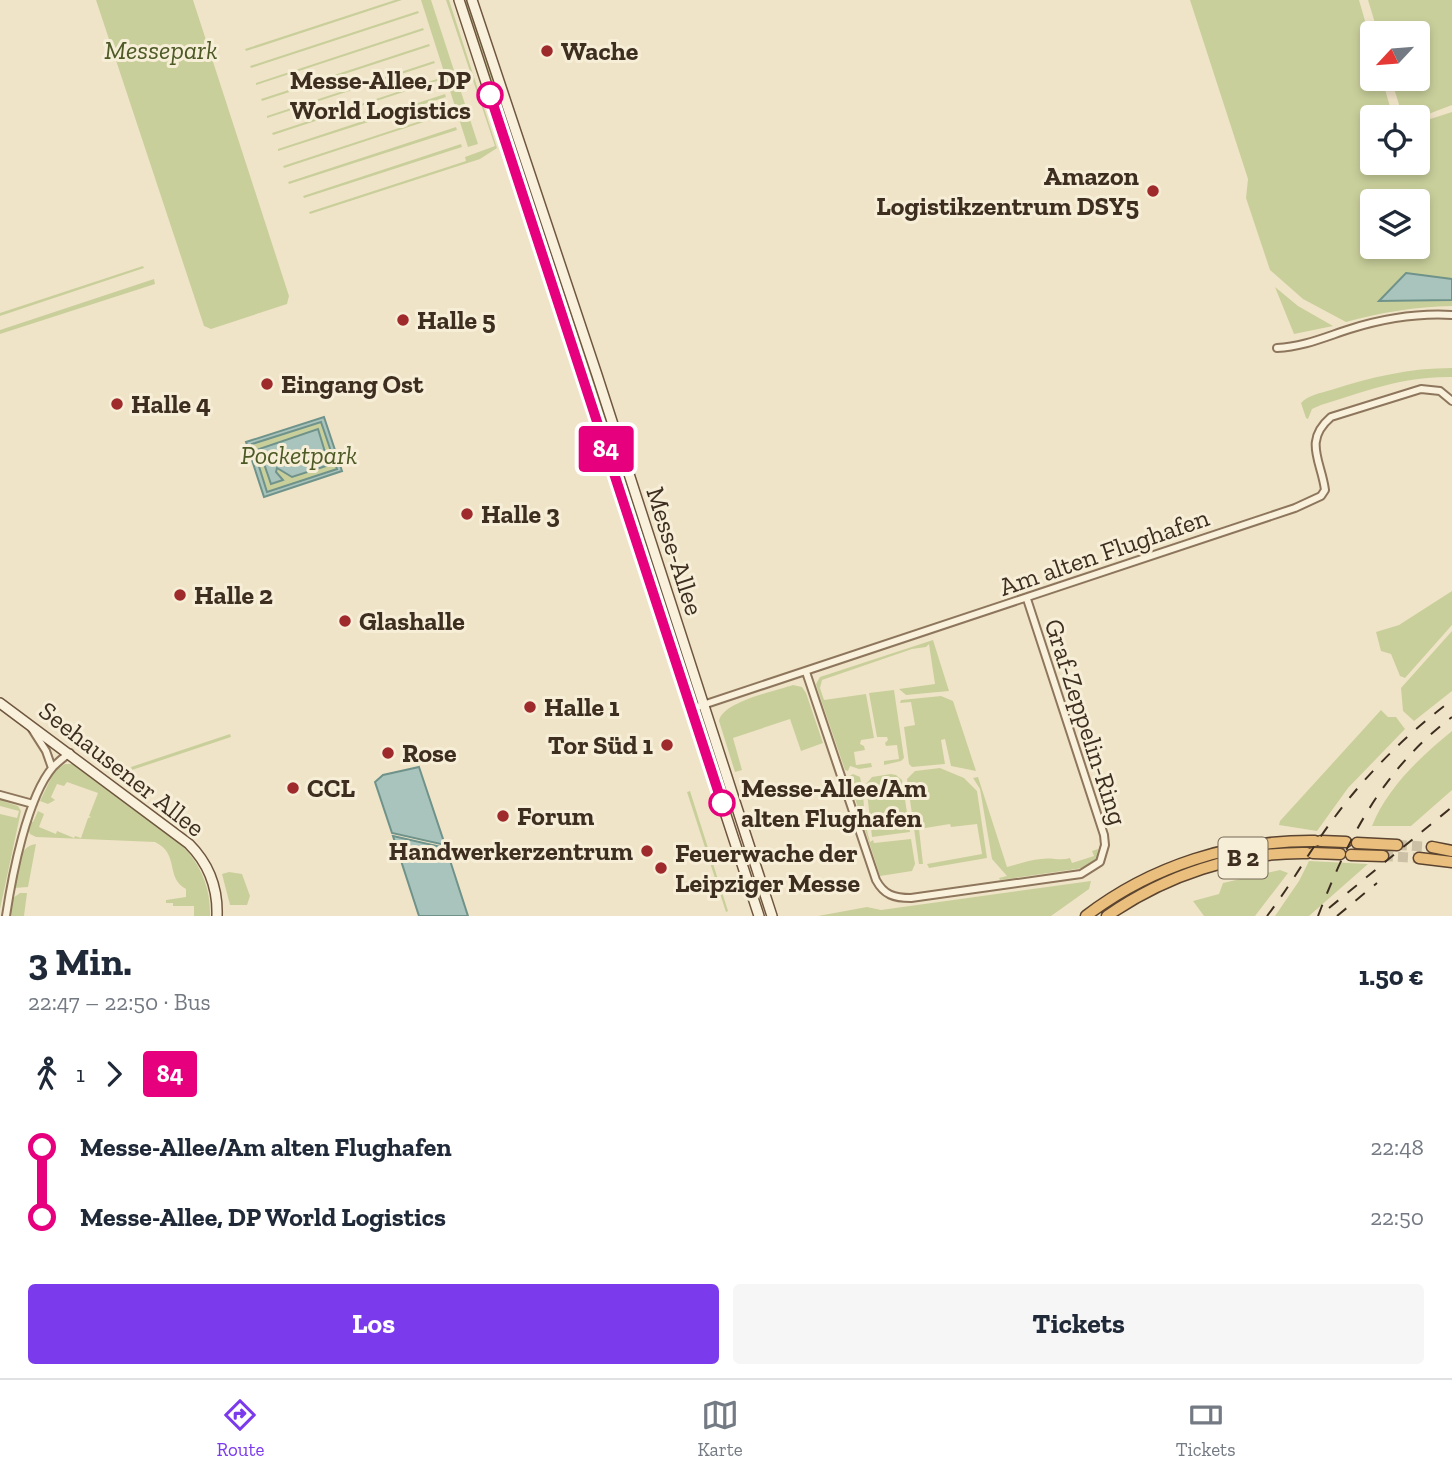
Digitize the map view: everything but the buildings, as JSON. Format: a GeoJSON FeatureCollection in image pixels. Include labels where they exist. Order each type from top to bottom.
{"type":"FeatureCollection","features":[{"type":"Feature","properties":{"kind":"highway","name":"B 2"},"geometry":{"type":"LineString","coordinates":[[1086,916],[1154,874],[1199,857],[1260,844],[1346,842]]}},
{"type":"Feature","properties":{"kind":"highway"},"geometry":{"type":"LineString","coordinates":[[1357,843],[1397,845]]}},
{"type":"Feature","properties":{"kind":"highway"},"geometry":{"type":"LineString","coordinates":[[1432,847],[1452,851]]}},
{"type":"Feature","properties":{"kind":"highway","name":"B 2"},"geometry":{"type":"LineString","coordinates":[[1107,916],[1160,884],[1209,866],[1263,855],[1340,854]]}},
{"type":"Feature","properties":{"kind":"highway"},"geometry":{"type":"LineString","coordinates":[[1351,855],[1383,856]]}},
{"type":"Feature","properties":{"kind":"highway"},"geometry":{"type":"LineString","coordinates":[[1419,859],[1452,862]]}},
{"type":"Feature","properties":{"kind":"main road","name":"Messe-Allee"},"geometry":{"type":"LineString","coordinates":[[459,0],[760,916]]}},
{"type":"Feature","properties":{"kind":"main road","name":"Messe-Allee"},"geometry":{"type":"LineString","coordinates":[[472,0],[530,170],[772,916]]}},
{"type":"Feature","properties":{"kind":"main road","name":"Seehausener Allee"},"geometry":{"type":"LineString","coordinates":[[0,703],[181,836],[198,853],[214,883],[218,916]]}},
{"type":"Feature","properties":{"kind":"street"},"geometry":{"type":"LineString","coordinates":[[1276,348],[1305,345],[1377,322],[1439,314],[1452,315]]}},
{"type":"Feature","properties":{"kind":"street","name":"Am alten Flughafen"},"geometry":{"type":"LineString","coordinates":[[691,709],[1295,508],[1321,496],[1325,490],[1315,440],[1331,417],[1421,389],[1440,391],[1452,401]]}},
{"type":"Feature","properties":{"kind":"street","name":"Graf-Zeppelin-Ring"},"geometry":{"type":"LineString","coordinates":[[806,672],[876,880],[884,891],[897,898],[911,898],[1081,874],[1100,862],[1105,845],[1104,835],[1027,599]]}},
{"type":"Feature","properties":{"kind":"street"},"geometry":{"type":"LineString","coordinates":[[27,721],[52,768]]}},
{"type":"Feature","properties":{"kind":"street"},"geometry":{"type":"LineString","coordinates":[[6,916],[33,804],[52,768],[70,753]]}},
{"type":"Feature","properties":{"kind":"street"},"geometry":{"type":"LineString","coordinates":[[0,795],[33,804]]}},
{"type":"Feature","properties":{"kind":"green space","name":"Messepark"},"geometry":{"type":"Polygon","coordinates":[[[96,0],[193,0],[289,296],[287,304],[211,329],[204,326],[96,0]]]}},
{"type":"Feature","properties":{"kind":"green space"},"geometry":{"type":"Polygon","coordinates":[[[402,0],[246,51],[245,49],[402,0]]]}},
{"type":"Feature","properties":{"kind":"green space"},"geometry":{"type":"Polygon","coordinates":[[[421,0],[431,0],[478,144],[468,147],[421,0]]]}},
{"type":"Feature","properties":{"kind":"green space"},"geometry":{"type":"Polygon","coordinates":[[[446,0],[449,0],[497,148],[480,159],[310,214],[309,212],[466,161],[465,157],[495,146],[446,0]]]}},
{"type":"Feature","properties":{"kind":"green space"},"geometry":{"type":"Polygon","coordinates":[[[463,0],[468,0],[514,133],[510,134],[463,0]]]}},
{"type":"Feature","properties":{"kind":"green space"},"geometry":{"type":"Polygon","coordinates":[[[1190,0],[1359,0],[1365,21],[1360,21],[1360,91],[1385,91],[1390,105],[1360,105],[1360,175],[1430,175],[1430,119],[1452,112],[1452,279],[1406,274],[1381,301],[1445,299],[1452,300],[1452,306],[1399,311],[1346,322],[1303,299],[1270,270],[1246,198],[1248,179],[1190,0]]]}},
{"type":"Feature","properties":{"kind":"green space"},"geometry":{"type":"Polygon","coordinates":[[[1368,0],[1452,0],[1452,105],[1430,113],[1430,105],[1399,105],[1395,91],[1430,91],[1430,21],[1374,21],[1368,0]]]}},
{"type":"Feature","properties":{"kind":"green space"},"geometry":{"type":"Polygon","coordinates":[[[418,11],[419,13],[251,68],[250,66],[418,11]]]}},
{"type":"Feature","properties":{"kind":"green space"},"geometry":{"type":"Polygon","coordinates":[[[423,28],[424,30],[256,85],[256,83],[423,28]]]}},
{"type":"Feature","properties":{"kind":"green space"},"geometry":{"type":"Polygon","coordinates":[[[429,44],[430,46],[262,101],[261,99],[429,44]]]}},
{"type":"Feature","properties":{"kind":"green space"},"geometry":{"type":"Polygon","coordinates":[[[434,61],[435,63],[267,118],[267,116],[434,61]]]}},
{"type":"Feature","properties":{"kind":"green space"},"geometry":{"type":"Polygon","coordinates":[[[440,78],[273,135],[272,133],[440,78]]]}},
{"type":"Feature","properties":{"kind":"green space"},"geometry":{"type":"Polygon","coordinates":[[[445,94],[446,97],[278,151],[278,149],[445,94]]]}},
{"type":"Feature","properties":{"kind":"green space"},"geometry":{"type":"Polygon","coordinates":[[[451,111],[284,168],[283,166],[451,111]]]}},
{"type":"Feature","properties":{"kind":"green space"},"geometry":{"type":"Polygon","coordinates":[[[456,127],[457,130],[289,184],[288,182],[456,127]]]}},
{"type":"Feature","properties":{"kind":"green space"},"geometry":{"type":"Polygon","coordinates":[[[461,144],[462,147],[304,198],[303,196],[461,144]]]}},
{"type":"Feature","properties":{"kind":"green space"},"geometry":{"type":"Polygon","coordinates":[[[553,262],[596,383],[692,683],[690,684],[657,594],[549,264],[553,262]]]}},
{"type":"Feature","properties":{"kind":"green space"},"geometry":{"type":"Polygon","coordinates":[[[143,266],[144,268],[0,316],[0,313],[143,266]]]}},
{"type":"Feature","properties":{"kind":"green space"},"geometry":{"type":"Polygon","coordinates":[[[154,279],[155,284],[0,334],[0,330],[154,279]]]}},
{"type":"Feature","properties":{"kind":"green space"},"geometry":{"type":"Polygon","coordinates":[[[1275,287],[1298,306],[1333,326],[1294,334],[1275,287]]]}},
{"type":"Feature","properties":{"kind":"green space"},"geometry":{"type":"Polygon","coordinates":[[[1452,368],[1452,377],[1401,382],[1321,405],[1312,409],[1308,419],[1301,403],[1315,395],[1376,377],[1452,368]]]}},
{"type":"Feature","properties":{"kind":"green space","name":"Pocketpark"},"geometry":{"type":"Polygon","coordinates":[[[324,417],[342,471],[264,497],[246,442],[324,417]]]}},
{"type":"Feature","properties":{"kind":"green space"},"geometry":{"type":"Polygon","coordinates":[[[1452,591],[1452,625],[1405,678],[1400,676],[1391,654],[1381,651],[1376,632],[1399,625],[1452,591]]]}},
{"type":"Feature","properties":{"kind":"green space"},"geometry":{"type":"Polygon","coordinates":[[[1452,631],[1452,691],[1414,721],[1403,711],[1401,688],[1452,631]]]}},
{"type":"Feature","properties":{"kind":"green space"},"geometry":{"type":"Polygon","coordinates":[[[933,640],[949,691],[906,695],[899,689],[935,684],[929,644],[822,680],[820,688],[824,700],[866,694],[874,738],[861,740],[860,744],[865,750],[854,752],[856,765],[871,763],[872,767],[859,769],[850,766],[848,771],[845,770],[817,688],[820,677],[933,640]]]}},
{"type":"Feature","properties":{"kind":"green space"},"geometry":{"type":"Polygon","coordinates":[[[793,685],[802,687],[806,693],[823,743],[801,751],[790,719],[733,738],[742,770],[735,772],[719,721],[722,714],[750,698],[793,685]]]}},
{"type":"Feature","properties":{"kind":"green space"},"geometry":{"type":"Polygon","coordinates":[[[894,690],[904,758],[884,765],[884,761],[899,759],[897,745],[886,746],[887,737],[877,737],[869,693],[894,690]]]}},
{"type":"Feature","properties":{"kind":"green space"},"geometry":{"type":"Polygon","coordinates":[[[941,696],[953,701],[976,771],[951,766],[945,739],[941,740],[945,764],[912,767],[909,764],[904,727],[915,725],[911,702],[900,703],[901,700],[941,696]]]}},
{"type":"Feature","properties":{"kind":"green space"},"geometry":{"type":"Polygon","coordinates":[[[1381,710],[1388,717],[1396,717],[1405,729],[1348,788],[1317,831],[1279,825],[1280,821],[1381,710]]]}},
{"type":"Feature","properties":{"kind":"green space"},"geometry":{"type":"Polygon","coordinates":[[[1452,731],[1452,790],[1411,826],[1372,826],[1386,799],[1406,774],[1452,731]]]}},
{"type":"Feature","properties":{"kind":"green space"},"geometry":{"type":"Polygon","coordinates":[[[230,734],[231,737],[132,770],[131,767],[230,734]]]}},
{"type":"Feature","properties":{"kind":"green space"},"geometry":{"type":"Polygon","coordinates":[[[65,764],[74,764],[181,844],[201,872],[208,893],[210,916],[194,916],[194,906],[173,906],[173,903],[166,903],[166,900],[186,897],[186,889],[176,879],[167,853],[155,842],[36,837],[30,834],[30,821],[33,822],[38,811],[44,814],[39,827],[56,834],[57,831],[81,838],[98,793],[67,782],[64,786],[57,784],[51,797],[55,800],[48,804],[40,801],[55,770],[65,764]]]}},
{"type":"Feature","properties":{"kind":"green space"},"geometry":{"type":"Polygon","coordinates":[[[940,768],[964,778],[977,791],[987,858],[929,868],[927,864],[982,854],[977,824],[951,827],[950,824],[919,829],[923,864],[919,864],[907,779],[915,771],[940,768]]]}},
{"type":"Feature","properties":{"kind":"green space"},"geometry":{"type":"Polygon","coordinates":[[[853,774],[860,777],[870,842],[911,839],[915,864],[912,871],[880,876],[848,777],[853,774]]]}},
{"type":"Feature","properties":{"kind":"green space"},"geometry":{"type":"Polygon","coordinates":[[[891,774],[902,780],[910,832],[872,837],[866,784],[872,777],[891,774]]]}},
{"type":"Feature","properties":{"kind":"green space"},"geometry":{"type":"Polygon","coordinates":[[[978,777],[1007,867],[1045,859],[1070,858],[1072,863],[1094,856],[1092,851],[1098,849],[1097,858],[1083,868],[1000,880],[999,878],[1007,876],[992,859],[980,789],[973,778],[978,777]]]}},
{"type":"Feature","properties":{"kind":"green space"},"geometry":{"type":"Polygon","coordinates":[[[690,791],[728,911],[726,912],[687,792],[690,791]]]}},
{"type":"Feature","properties":{"kind":"green space"},"geometry":{"type":"Polygon","coordinates":[[[0,800],[18,806],[21,811],[0,909],[0,814],[17,818],[19,811],[0,806],[0,800]]]}},
{"type":"Feature","properties":{"kind":"green space"},"geometry":{"type":"Polygon","coordinates":[[[36,844],[28,887],[14,888],[21,855],[36,844]]]}},
{"type":"Feature","properties":{"kind":"green space"},"geometry":{"type":"Polygon","coordinates":[[[1309,861],[1368,864],[1309,916],[1275,916],[1299,881],[1309,861]]]}},
{"type":"Feature","properties":{"kind":"green space"},"geometry":{"type":"Polygon","coordinates":[[[1280,870],[1288,873],[1255,916],[1204,916],[1193,901],[1219,894],[1223,883],[1280,870]]]}},
{"type":"Feature","properties":{"kind":"green space"},"geometry":{"type":"Polygon","coordinates":[[[222,874],[242,874],[250,896],[247,905],[230,905],[222,874]]]}},
{"type":"Feature","properties":{"kind":"green space"},"geometry":{"type":"Polygon","coordinates":[[[1091,881],[1089,889],[1051,916],[818,916],[867,907],[881,910],[1091,881]]]}},
{"type":"Feature","properties":{"kind":"green space"},"geometry":{"type":"Polygon","coordinates":[[[20,893],[27,893],[24,916],[9,916],[13,898],[20,893]]]}},
{"type":"Feature","properties":{"kind":"water"},"geometry":{"type":"Polygon","coordinates":[[[1406,273],[1452,279],[1452,300],[1379,301],[1406,273]]]}},
{"type":"Feature","properties":{"kind":"water"},"geometry":{"type":"Polygon","coordinates":[[[324,417],[342,471],[264,497],[246,442],[324,417]],[[321,422],[252,444],[267,492],[337,469],[321,422]]]}},
{"type":"Feature","properties":{"kind":"water"},"geometry":{"type":"Polygon","coordinates":[[[318,429],[329,465],[292,477],[277,468],[276,472],[283,480],[271,484],[259,449],[318,429]]]}},
{"type":"Feature","properties":{"kind":"water"},"geometry":{"type":"Polygon","coordinates":[[[419,767],[445,845],[392,833],[375,782],[383,775],[419,767]]]}},
{"type":"Feature","properties":{"kind":"water"},"geometry":{"type":"Polygon","coordinates":[[[393,836],[446,848],[468,916],[419,916],[393,836]]]}},
{"type":"Feature","properties":{"kind":"tunnel"},"geometry":{"type":"LineString","coordinates":[[1397,845],[1432,847]]}},
{"type":"Feature","properties":{"kind":"tunnel"},"geometry":{"type":"LineString","coordinates":[[1383,856],[1419,858]]}},
{"type":"Feature","properties":{"kind":"railway"},"geometry":{"type":"LineString","coordinates":[[1267,916],[1325,830],[1360,785],[1419,726],[1452,700]]}},
{"type":"Feature","properties":{"kind":"railway"},"geometry":{"type":"LineString","coordinates":[[1318,916],[1342,859],[1370,807],[1406,759],[1452,717]]}},
{"type":"Feature","properties":{"kind":"railway"},"geometry":{"type":"LineString","coordinates":[[1329,908],[1452,807]]}},
{"type":"Feature","properties":{"kind":"railway"},"geometry":{"type":"LineString","coordinates":[[1337,916],[1377,883]]}},
{"type":"Feature","properties":{"kind":"bus line","name":"84"},"geometry":{"type":"LineString","coordinates":[[490,95],[722,803]]}},
{"type":"Feature","properties":{"kind":"place","name":"Wache"},"geometry":{"type":"Point","coordinates":[547,51]}},
{"type":"Feature","properties":{"kind":"place","name":"Messe-Allee, DP World Logistics"},"geometry":{"type":"Point","coordinates":[490,95]}},
{"type":"Feature","properties":{"kind":"place","name":"Amazon Logistikzentrum DSY5"},"geometry":{"type":"Point","coordinates":[1153,191]}},
{"type":"Feature","properties":{"kind":"place","name":"Halle 5"},"geometry":{"type":"Point","coordinates":[403,320]}},
{"type":"Feature","properties":{"kind":"place","name":"Eingang Ost"},"geometry":{"type":"Point","coordinates":[267,384]}},
{"type":"Feature","properties":{"kind":"place","name":"Halle 4"},"geometry":{"type":"Point","coordinates":[117,404]}},
{"type":"Feature","properties":{"kind":"place","name":"Halle 3"},"geometry":{"type":"Point","coordinates":[467,514]}},
{"type":"Feature","properties":{"kind":"place","name":"Halle 2"},"geometry":{"type":"Point","coordinates":[180,595]}},
{"type":"Feature","properties":{"kind":"place","name":"Glashalle"},"geometry":{"type":"Point","coordinates":[345,621]}},
{"type":"Feature","properties":{"kind":"place","name":"Halle 1"},"geometry":{"type":"Point","coordinates":[530,707]}},
{"type":"Feature","properties":{"kind":"place","name":"Tor Süd 1"},"geometry":{"type":"Point","coordinates":[667,745]}},
{"type":"Feature","properties":{"kind":"place","name":"Rose"},"geometry":{"type":"Point","coordinates":[388,753]}},
{"type":"Feature","properties":{"kind":"place","name":"CCL"},"geometry":{"type":"Point","coordinates":[293,788]}},
{"type":"Feature","properties":{"kind":"place","name":"Messe-Allee/Am alten Flughafen"},"geometry":{"type":"Point","coordinates":[722,803]}},
{"type":"Feature","properties":{"kind":"place","name":"Forum"},"geometry":{"type":"Point","coordinates":[503,816]}},
{"type":"Feature","properties":{"kind":"place","name":"Handwerkerzentrum"},"geometry":{"type":"Point","coordinates":[647,851]}},
{"type":"Feature","properties":{"kind":"place","name":"Feuerwache der Leipziger Messe"},"geometry":{"type":"Point","coordinates":[661,868]}}]}
